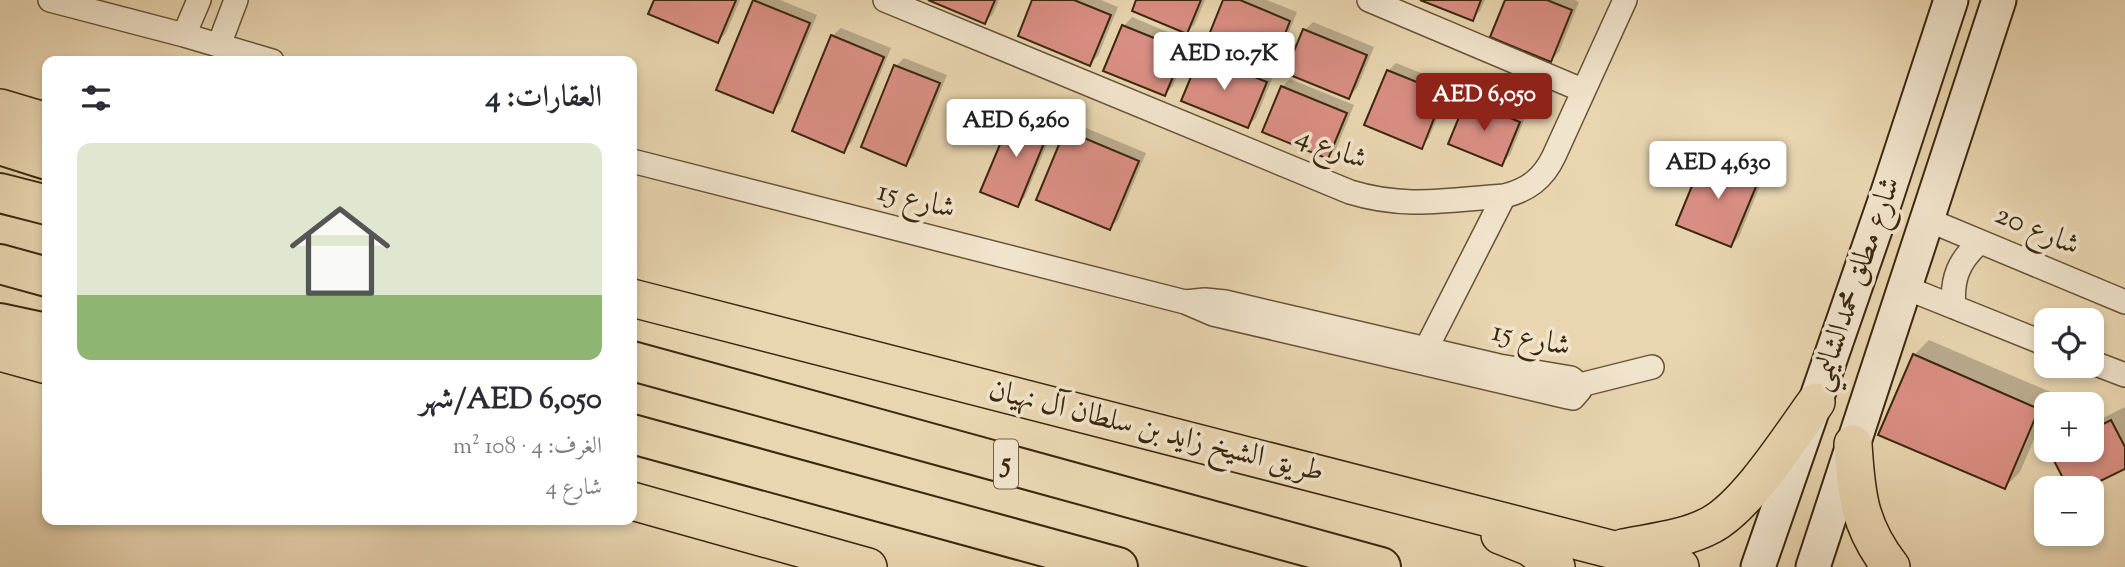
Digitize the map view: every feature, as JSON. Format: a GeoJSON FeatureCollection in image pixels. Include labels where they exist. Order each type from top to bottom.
{"type":"FeatureCollection","features":[{"type":"Feature","properties":{"kind":"highway"},"geometry":{"type":"LineString","coordinates":[[0,145],[42,158]]}},
{"type":"Feature","properties":{"kind":"highway"},"geometry":{"type":"LineString","coordinates":[[0,193],[42,204]]}},
{"type":"Feature","properties":{"kind":"highway"},"geometry":{"type":"LineString","coordinates":[[0,264],[42,276]]}},
{"type":"Feature","properties":{"kind":"highway"},"geometry":{"type":"LineString","coordinates":[[0,323],[42,332]]}},
{"type":"Feature","properties":{"kind":"highway","name":"5"},"geometry":{"type":"LineString","coordinates":[[637,362],[1381,567]]}},
{"type":"Feature","properties":{"kind":"highway","name":"5"},"geometry":{"type":"LineString","coordinates":[[637,435],[1118,567]]}},
{"type":"Feature","properties":{"kind":"main road"},"geometry":{"type":"LineString","coordinates":[[0,108],[42,121]]}},
{"type":"Feature","properties":{"kind":"main road","name":"طريق الشيخ زايد بن سلطان آل نهيان"},"geometry":{"type":"LineString","coordinates":[[637,299],[1680,567]]}},
{"type":"Feature","properties":{"kind":"main road"},"geometry":{"type":"LineString","coordinates":[[0,352],[42,364]]}},
{"type":"Feature","properties":{"kind":"main road"},"geometry":{"type":"LineString","coordinates":[[1615,549],[1673,539],[1712,524],[1735,506],[1765,472],[1816,402]]}},
{"type":"Feature","properties":{"kind":"main road"},"geometry":{"type":"LineString","coordinates":[[1853,444],[1857,497],[1875,547],[1891,567]]}},
{"type":"Feature","properties":{"kind":"main road"},"geometry":{"type":"LineString","coordinates":[[1218,448],[1510,539],[1530,547],[1556,567]]}},
{"type":"Feature","properties":{"kind":"main road"},"geometry":{"type":"LineString","coordinates":[[637,502],[868,567]]}},
{"type":"Feature","properties":{"kind":"street"},"geometry":{"type":"LineString","coordinates":[[50,0],[255,56]]}},
{"type":"Feature","properties":{"kind":"street"},"geometry":{"type":"LineString","coordinates":[[184,35],[198,0]]}},
{"type":"Feature","properties":{"kind":"street"},"geometry":{"type":"LineString","coordinates":[[219,45],[236,0]]}},
{"type":"Feature","properties":{"kind":"street","name":"شارع 4"},"geometry":{"type":"LineString","coordinates":[[885,0],[1350,192],[1369,198],[1410,203],[1504,196],[1530,187],[1548,168],[1625,0]]}},
{"type":"Feature","properties":{"kind":"street"},"geometry":{"type":"LineString","coordinates":[[1369,0],[1582,90]]}},
{"type":"Feature","properties":{"kind":"street","name":"شارع مطلق محمدالشاليمي"},"geometry":{"type":"LineString","coordinates":[[1758,567],[1951,0]]}},
{"type":"Feature","properties":{"kind":"street","name":"شارع مطلق محمدالشاليمي"},"geometry":{"type":"LineString","coordinates":[[1814,567],[1903,287],[1999,0]]}},
{"type":"Feature","properties":{"kind":"street","name":"شارع 15"},"geometry":{"type":"LineString","coordinates":[[637,162],[1185,302],[1213,314],[1567,397],[1578,395],[1580,384],[1571,378],[1523,371],[1225,302],[1185,302]]}},
{"type":"Feature","properties":{"kind":"street"},"geometry":{"type":"LineString","coordinates":[[1426,349],[1504,196]]}},
{"type":"Feature","properties":{"kind":"street","name":"شارع 20"},"geometry":{"type":"LineString","coordinates":[[1926,219],[2125,302]]}},
{"type":"Feature","properties":{"kind":"street"},"geometry":{"type":"LineString","coordinates":[[1954,307],[1957,270],[1962,260],[1980,242]]}},
{"type":"Feature","properties":{"kind":"street"},"geometry":{"type":"LineString","coordinates":[[1903,287],[2034,339]]}},
{"type":"Feature","properties":{"kind":"street"},"geometry":{"type":"LineString","coordinates":[[1580,384],[1652,367]]}},
{"type":"Feature","properties":{"kind":"street"},"geometry":{"type":"LineString","coordinates":[[2104,367],[2125,375]]}},
{"type":"Feature","properties":{"kind":"building"},"geometry":{"type":"Polygon","coordinates":[[[654,0],[736,0],[718,43],[648,14],[654,0]]]}},
{"type":"Feature","properties":{"kind":"building"},"geometry":{"type":"Polygon","coordinates":[[[753,0],[810,23],[773,113],[716,90],[753,0]]]}},
{"type":"Feature","properties":{"kind":"building"},"geometry":{"type":"Polygon","coordinates":[[[928,0],[995,0],[985,24],[928,0]]]}},
{"type":"Feature","properties":{"kind":"building"},"geometry":{"type":"Polygon","coordinates":[[[1032,0],[1074,0],[1111,15],[1090,66],[1018,36],[1032,0]]]}},
{"type":"Feature","properties":{"kind":"building"},"geometry":{"type":"Polygon","coordinates":[[[1136,0],[1201,0],[1187,34],[1132,11],[1136,0]]]}},
{"type":"Feature","properties":{"kind":"building"},"geometry":{"type":"Polygon","coordinates":[[[1223,0],[1240,0],[1290,21],[1272,67],[1207,40],[1223,0]]]}},
{"type":"Feature","properties":{"kind":"building"},"geometry":{"type":"Polygon","coordinates":[[[1420,0],[1481,0],[1473,21],[1420,0]]]}},
{"type":"Feature","properties":{"kind":"building"},"geometry":{"type":"Polygon","coordinates":[[[1505,0],[1547,0],[1572,10],[1551,62],[1490,37],[1505,0]]]}},
{"type":"Feature","properties":{"kind":"building"},"geometry":{"type":"Polygon","coordinates":[[[1122,25],[1184,50],[1165,96],[1103,71],[1122,25]]]}},
{"type":"Feature","properties":{"kind":"building"},"geometry":{"type":"Polygon","coordinates":[[[1303,29],[1367,55],[1349,99],[1285,73],[1303,29]]]}},
{"type":"Feature","properties":{"kind":"building"},"geometry":{"type":"Polygon","coordinates":[[[831,35],[884,57],[844,153],[792,131],[831,35]]]}},
{"type":"Feature","properties":{"kind":"building"},"geometry":{"type":"Polygon","coordinates":[[[1200,55],[1267,82],[1248,128],[1181,101],[1200,55]]]}},
{"type":"Feature","properties":{"kind":"building"},"geometry":{"type":"Polygon","coordinates":[[[894,65],[940,83],[906,166],[861,147],[894,65]]]}},
{"type":"Feature","properties":{"kind":"building"},"geometry":{"type":"Polygon","coordinates":[[[1387,70],[1444,93],[1422,149],[1364,125],[1387,70]]]}},
{"type":"Feature","properties":{"kind":"building"},"geometry":{"type":"Polygon","coordinates":[[[1281,86],[1347,113],[1328,159],[1262,132],[1281,86]]]}},
{"type":"Feature","properties":{"kind":"building"},"geometry":{"type":"Polygon","coordinates":[[[1466,100],[1520,122],[1502,166],[1448,144],[1466,100]]]}},
{"type":"Feature","properties":{"kind":"building"},"geometry":{"type":"Polygon","coordinates":[[[1014,111],[1051,126],[1018,207],[980,192],[1014,111]]]}},
{"type":"Feature","properties":{"kind":"building"},"geometry":{"type":"Polygon","coordinates":[[[1065,130],[1139,161],[1110,230],[1036,200],[1065,130]]]}},
{"type":"Feature","properties":{"kind":"building"},"geometry":{"type":"Polygon","coordinates":[[[1705,154],[1760,177],[1731,247],[1676,225],[1705,154]]]}},
{"type":"Feature","properties":{"kind":"building"},"geometry":{"type":"Polygon","coordinates":[[[1913,354],[2034,407],[2034,421],[2005,489],[1878,435],[1913,354]]]}},
{"type":"Feature","properties":{"kind":"building"},"geometry":{"type":"Polygon","coordinates":[[[2111,420],[2125,447],[2125,469],[2104,479],[2104,476],[2062,476],[2055,462],[2104,462],[2104,424],[2111,420]]]}}]}
